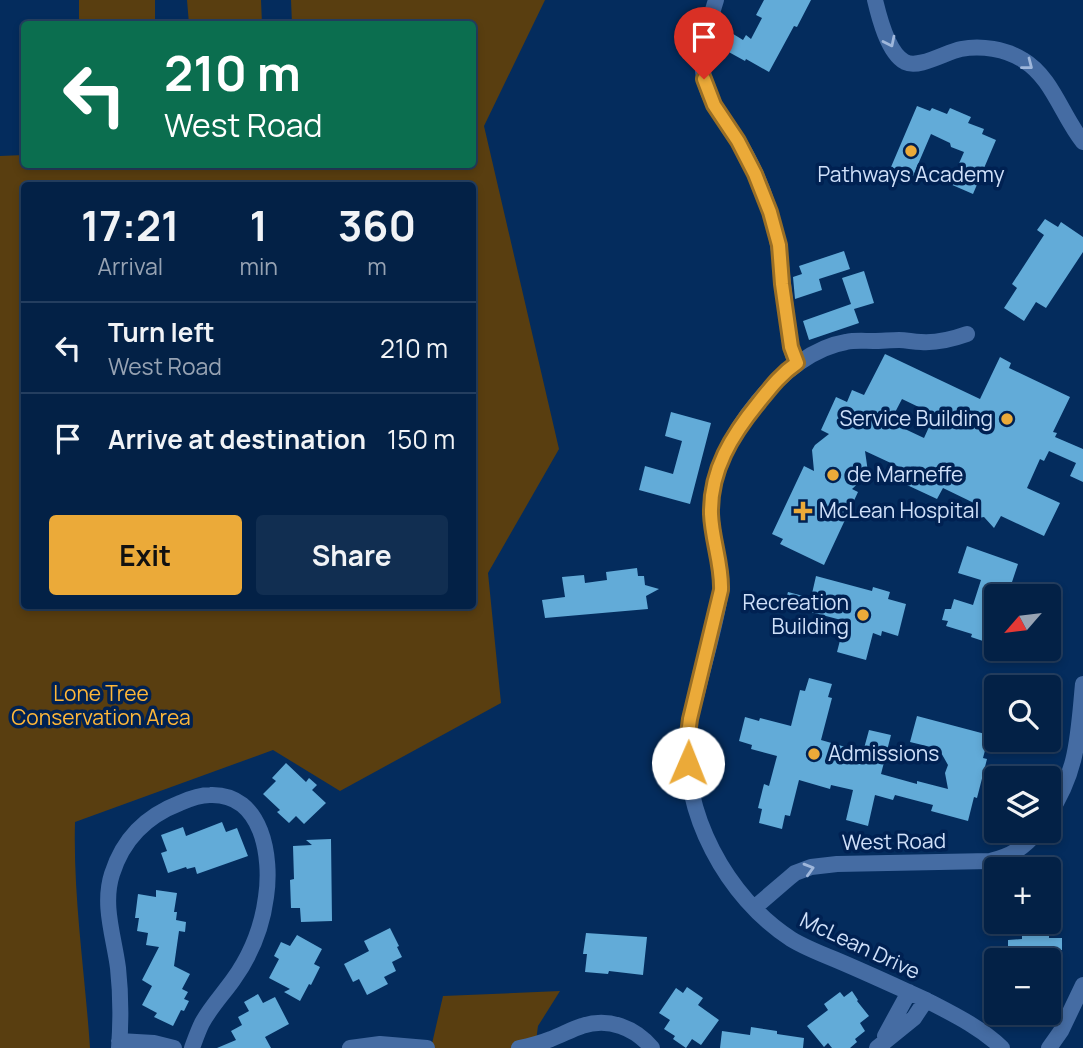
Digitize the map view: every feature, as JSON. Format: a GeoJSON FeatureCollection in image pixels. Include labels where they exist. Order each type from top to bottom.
{"type":"FeatureCollection","features":[{"type":"Feature","properties":{"kind":"street"},"geometry":{"type":"LineString","coordinates":[[716,0],[704,42],[703,71],[710,96],[738,141],[770,212],[779,245],[791,347],[797,363]]}},
{"type":"Feature","properties":{"kind":"street"},"geometry":{"type":"LineString","coordinates":[[875,0],[888,40],[902,60],[912,64],[956,50],[974,48],[1000,50],[1016,56],[1041,76],[1069,124],[1083,142]]}},
{"type":"Feature","properties":{"kind":"street","name":"McLean Drive"},"geometry":{"type":"LineString","coordinates":[[968,334],[924,343],[900,340],[846,342],[831,346],[797,363],[776,381],[740,426],[728,444],[715,478],[711,502],[712,525],[721,590],[687,742],[691,788],[700,823],[718,860],[754,908],[774,927],[797,943],[926,1000],[970,1024],[1002,1048]]}},
{"type":"Feature","properties":{"kind":"street"},"geometry":{"type":"LineString","coordinates":[[1061,793],[1074,759],[1083,684]]}},
{"type":"Feature","properties":{"kind":"street"},"geometry":{"type":"LineString","coordinates":[[174,1048],[163,1044],[119,1044],[120,988],[109,910],[109,890],[113,871],[131,837],[152,817],[191,799],[217,795],[242,805],[254,817],[266,852],[267,887],[261,922],[249,954],[206,1016],[192,1048]]}},
{"type":"Feature","properties":{"kind":"street","name":"West Road"},"geometry":{"type":"LineString","coordinates":[[754,908],[789,878],[811,867],[990,860],[1010,856],[1025,843]]}},
{"type":"Feature","properties":{"kind":"street"},"geometry":{"type":"LineString","coordinates":[[1049,1048],[1065,1024],[1083,985]]}},
{"type":"Feature","properties":{"kind":"street"},"geometry":{"type":"LineString","coordinates":[[877,1048],[909,992]]}},
{"type":"Feature","properties":{"kind":"street"},"geometry":{"type":"LineString","coordinates":[[877,1048],[914,1018],[926,1000]]}},
{"type":"Feature","properties":{"kind":"street"},"geometry":{"type":"LineString","coordinates":[[520,1048],[598,1023],[629,1029],[641,1036],[652,1048]]}},
{"type":"Feature","properties":{"kind":"street"},"geometry":{"type":"LineString","coordinates":[[350,1048],[380,1044],[420,1047]]}},
{"type":"Feature","properties":{"kind":"green space"},"geometry":{"type":"Polygon","coordinates":[[[79,0],[155,0],[155,21],[79,21],[79,0]]]}},
{"type":"Feature","properties":{"kind":"green space"},"geometry":{"type":"Polygon","coordinates":[[[187,0],[261,0],[262,21],[189,21],[187,0]]]}},
{"type":"Feature","properties":{"kind":"green space","name":"Lone Tree Conservation Area"},"geometry":{"type":"Polygon","coordinates":[[[291,0],[545,0],[484,126],[559,449],[488,573],[501,703],[340,791],[273,750],[75,822],[78,907],[90,1048],[0,1048],[0,156],[21,155],[21,168],[476,168],[476,21],[292,21],[291,0]]]}},
{"type":"Feature","properties":{"kind":"green space"},"geometry":{"type":"Polygon","coordinates":[[[560,991],[538,1026],[535,1048],[431,1048],[443,996],[560,991]]]}},
{"type":"Feature","properties":{"kind":"building"},"geometry":{"type":"Polygon","coordinates":[[[764,0],[811,0],[769,72],[716,45],[725,29],[743,40],[746,35],[751,39],[762,18],[756,15],[764,0]]]}},
{"type":"Feature","properties":{"kind":"building"},"geometry":{"type":"Polygon","coordinates":[[[917,106],[947,114],[950,108],[971,117],[968,123],[984,129],[982,134],[996,140],[973,194],[950,184],[964,152],[931,134],[913,176],[891,167],[917,106]]]}},
{"type":"Feature","properties":{"kind":"building"},"geometry":{"type":"Polygon","coordinates":[[[1045,219],[1058,227],[1061,222],[1083,237],[1083,252],[1046,308],[1036,302],[1024,321],[1004,308],[1017,288],[1012,284],[1044,235],[1037,230],[1045,219]]]}},
{"type":"Feature","properties":{"kind":"building"},"geometry":{"type":"Polygon","coordinates":[[[844,251],[850,269],[819,279],[822,290],[795,299],[793,277],[802,274],[799,266],[844,251]]]}},
{"type":"Feature","properties":{"kind":"building"},"geometry":{"type":"Polygon","coordinates":[[[864,271],[874,303],[854,309],[859,323],[809,340],[803,321],[851,304],[842,278],[864,271]]]}},
{"type":"Feature","properties":{"kind":"building"},"geometry":{"type":"Polygon","coordinates":[[[885,354],[980,399],[1000,357],[1011,363],[1009,368],[1070,397],[1053,432],[1057,433],[1055,437],[1083,449],[1083,482],[1070,476],[1076,463],[1049,451],[1044,461],[1040,459],[1027,488],[1060,503],[1044,536],[1001,516],[994,528],[984,517],[973,519],[976,504],[943,488],[937,499],[907,485],[911,476],[907,474],[908,471],[865,451],[868,472],[852,489],[858,492],[824,565],[780,544],[783,539],[772,534],[804,466],[814,471],[812,450],[829,434],[821,430],[836,397],[847,402],[852,390],[864,395],[885,354]],[[902,399],[890,422],[924,438],[934,416],[902,399]]]}},
{"type":"Feature","properties":{"kind":"building"},"geometry":{"type":"Polygon","coordinates":[[[671,412],[711,423],[690,504],[639,490],[645,466],[673,474],[682,441],[665,436],[671,412]]]}},
{"type":"Feature","properties":{"kind":"building"},"geometry":{"type":"Polygon","coordinates":[[[967,546],[1018,564],[1011,584],[984,584],[984,641],[971,637],[972,634],[946,626],[948,621],[942,620],[945,609],[951,609],[954,599],[973,605],[981,580],[958,573],[967,546]]]}},
{"type":"Feature","properties":{"kind":"building"},"geometry":{"type":"Polygon","coordinates":[[[637,568],[638,576],[644,576],[645,585],[659,589],[646,596],[648,609],[545,618],[542,600],[565,597],[562,577],[584,575],[585,583],[607,580],[606,572],[637,568]]]}},
{"type":"Feature","properties":{"kind":"building","name":"Recreation Building"},"geometry":{"type":"Polygon","coordinates":[[[816,576],[872,591],[873,587],[890,592],[888,599],[906,604],[898,636],[882,631],[881,636],[873,633],[866,660],[837,652],[845,621],[784,605],[788,592],[811,598],[816,576]]]}},
{"type":"Feature","properties":{"kind":"building","name":"Admissions"},"geometry":{"type":"Polygon","coordinates":[[[809,678],[832,684],[828,697],[832,698],[821,740],[863,752],[869,730],[891,735],[881,774],[917,784],[917,781],[948,789],[945,773],[948,765],[939,749],[910,742],[917,716],[984,734],[983,758],[987,759],[968,821],[931,811],[933,805],[895,795],[893,800],[875,795],[868,826],[846,820],[853,790],[831,785],[830,789],[799,780],[790,816],[785,815],[782,829],[759,823],[762,809],[758,808],[764,784],[769,786],[777,756],[751,749],[752,745],[739,741],[745,717],[791,726],[800,690],[805,691],[809,678]]]}},
{"type":"Feature","properties":{"kind":"building"},"geometry":{"type":"Polygon","coordinates":[[[286,763],[306,782],[309,778],[317,785],[312,790],[326,803],[304,824],[296,816],[289,823],[263,794],[276,781],[272,778],[286,763]]]}},
{"type":"Feature","properties":{"kind":"building"},"geometry":{"type":"Polygon","coordinates":[[[222,822],[226,832],[237,828],[248,856],[197,874],[195,867],[168,873],[161,853],[167,851],[161,835],[183,827],[186,836],[222,822]]]}},
{"type":"Feature","properties":{"kind":"building"},"geometry":{"type":"Polygon","coordinates":[[[331,839],[332,921],[301,922],[300,908],[291,908],[293,846],[312,845],[306,840],[331,839]]]}},
{"type":"Feature","properties":{"kind":"building"},"geometry":{"type":"Polygon","coordinates":[[[156,890],[177,893],[174,912],[177,912],[176,920],[186,922],[185,932],[179,931],[174,966],[190,974],[182,989],[188,992],[184,999],[189,1001],[173,1026],[154,1017],[157,1013],[142,1005],[152,986],[142,980],[159,947],[146,945],[148,933],[137,931],[139,918],[135,918],[138,894],[156,897],[156,890]]]}},
{"type":"Feature","properties":{"kind":"building"},"geometry":{"type":"Polygon","coordinates":[[[390,928],[402,957],[392,962],[396,971],[384,977],[388,984],[367,995],[359,979],[353,982],[344,964],[369,951],[364,941],[390,928]]]}},
{"type":"Feature","properties":{"kind":"building"},"geometry":{"type":"Polygon","coordinates":[[[586,933],[647,937],[643,975],[609,971],[608,974],[585,972],[587,954],[583,954],[586,933]]]}},
{"type":"Feature","properties":{"kind":"building"},"geometry":{"type":"Polygon","coordinates":[[[1022,934],[1049,934],[1049,938],[1062,938],[1062,950],[1008,948],[1008,940],[1022,939],[1022,934]]]}},
{"type":"Feature","properties":{"kind":"building"},"geometry":{"type":"Polygon","coordinates":[[[297,935],[322,949],[314,964],[320,967],[300,1001],[284,992],[290,989],[269,978],[279,959],[274,956],[281,942],[290,946],[297,935]]]}},
{"type":"Feature","properties":{"kind":"building"},"geometry":{"type":"Polygon","coordinates":[[[687,987],[703,998],[698,1005],[719,1020],[701,1045],[692,1039],[686,1048],[664,1029],[670,1020],[659,1013],[676,988],[683,993],[687,987]]]}},
{"type":"Feature","properties":{"kind":"building"},"geometry":{"type":"Polygon","coordinates":[[[852,991],[869,1016],[860,1023],[865,1031],[855,1039],[857,1042],[850,1048],[832,1048],[828,1043],[824,1047],[807,1026],[828,1010],[824,1004],[840,992],[844,997],[852,991]]]}},
{"type":"Feature","properties":{"kind":"building"},"geometry":{"type":"Polygon","coordinates":[[[258,994],[263,1003],[275,997],[289,1024],[265,1037],[271,1048],[217,1048],[236,1040],[231,1031],[242,1025],[238,1017],[249,1011],[244,1002],[258,994]]]}},
{"type":"Feature","properties":{"kind":"building"},"geometry":{"type":"Polygon","coordinates":[[[751,1027],[804,1038],[803,1048],[720,1048],[722,1031],[750,1035],[751,1027]]]}},
{"type":"Feature","properties":{"kind":"place","name":"Pathways Academy"},"geometry":{"type":"Point","coordinates":[911,151]}},
{"type":"Feature","properties":{"kind":"place","name":"Service Building"},"geometry":{"type":"Point","coordinates":[1007,419]}},
{"type":"Feature","properties":{"kind":"place","name":"de Marneffe"},"geometry":{"type":"Point","coordinates":[833,475]}},
{"type":"Feature","properties":{"kind":"place","name":"McLean Hospital"},"geometry":{"type":"Point","coordinates":[803,511]}},
{"type":"Feature","properties":{"kind":"place","name":"Recreation Building"},"geometry":{"type":"Point","coordinates":[863,615]}},
{"type":"Feature","properties":{"kind":"place","name":"Admissions"},"geometry":{"type":"Point","coordinates":[814,754]}},
{"type":"Feature","properties":{"kind":"route"},"geometry":{"type":"LineString","coordinates":[[688,763],[690,719],[721,590],[712,525],[711,502],[715,478],[728,444],[740,426],[776,381],[797,363],[792,353],[779,245],[770,212],[755,174],[738,141],[714,105],[704,79]]}}]}
